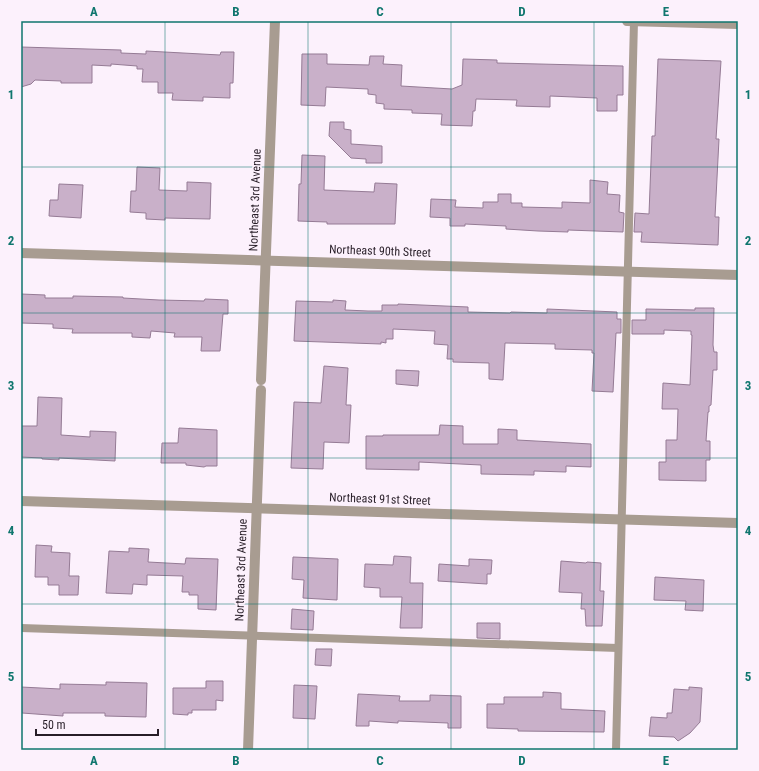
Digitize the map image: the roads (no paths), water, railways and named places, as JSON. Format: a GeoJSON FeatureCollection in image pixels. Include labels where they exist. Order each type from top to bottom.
{"type":"FeatureCollection","features":[{"type":"Feature","properties":{"kind":"street","name":"Northeast 3rd Avenue"},"geometry":{"type":"LineString","coordinates":[[261,380],[275,21]]}},
{"type":"Feature","properties":{"kind":"street"},"geometry":{"type":"LineString","coordinates":[[627,21],[738,24]]}},
{"type":"Feature","properties":{"kind":"street","name":"Northeast 90th Street"},"geometry":{"type":"LineString","coordinates":[[21,253],[738,275]]}},
{"type":"Feature","properties":{"kind":"street","name":"Northeast 3rd Avenue"},"geometry":{"type":"LineString","coordinates":[[248,750],[261,390]]}},
{"type":"Feature","properties":{"kind":"street","name":"Northeast 91st Street"},"geometry":{"type":"LineString","coordinates":[[21,501],[738,523]]}},
{"type":"Feature","properties":{"kind":"lane"},"geometry":{"type":"LineString","coordinates":[[616,750],[634,21]]}},
{"type":"Feature","properties":{"kind":"lane"},"geometry":{"type":"LineString","coordinates":[[21,628],[618,648]]}}]}
